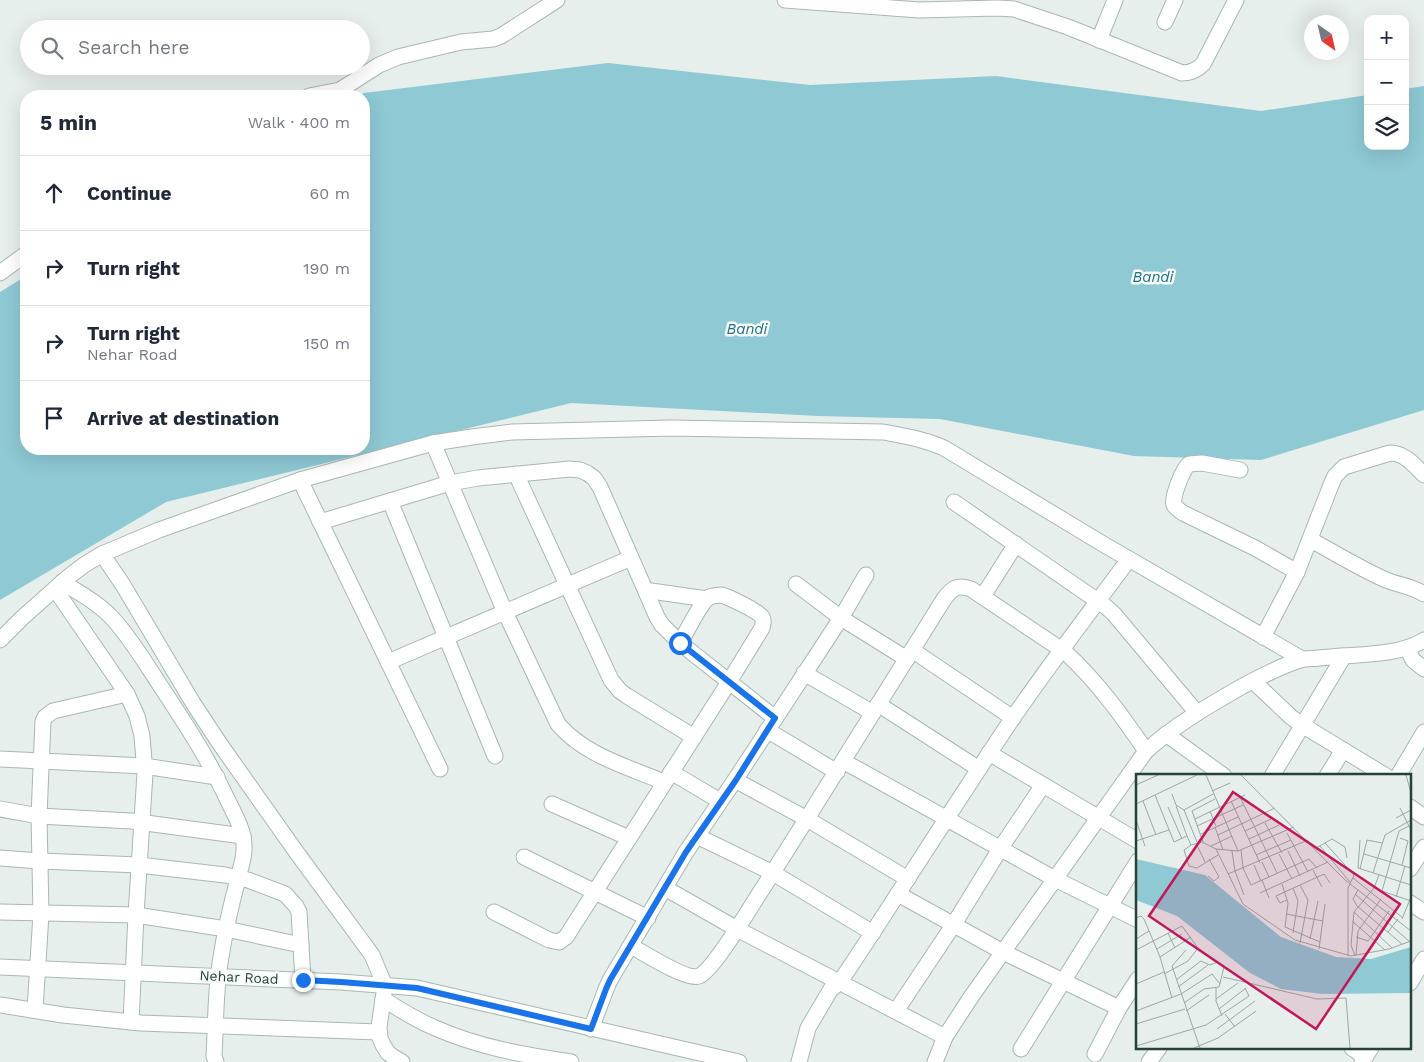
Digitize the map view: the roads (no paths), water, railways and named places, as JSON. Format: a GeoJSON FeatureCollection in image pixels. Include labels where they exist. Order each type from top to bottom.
{"type":"FeatureCollection","features":[{"type":"Feature","properties":{"kind":"street"},"geometry":{"type":"LineString","coordinates":[[370,71],[386,61],[398,57],[461,42],[493,39],[501,36],[557,0]]}},
{"type":"Feature","properties":{"kind":"street"},"geometry":{"type":"LineString","coordinates":[[785,0],[841,2],[919,10],[997,8],[1014,4],[1182,73],[1188,73],[1203,64],[1236,0]]}},
{"type":"Feature","properties":{"kind":"street"},"geometry":{"type":"LineString","coordinates":[[1099,40],[1115,0]]}},
{"type":"Feature","properties":{"kind":"street"},"geometry":{"type":"LineString","coordinates":[[1165,22],[1175,0]]}},
{"type":"Feature","properties":{"kind":"street"},"geometry":{"type":"LineString","coordinates":[[340,90],[364,75]]}},
{"type":"Feature","properties":{"kind":"street"},"geometry":{"type":"LineString","coordinates":[[0,273],[20,258]]}},
{"type":"Feature","properties":{"kind":"street"},"geometry":{"type":"LineString","coordinates":[[0,640],[59,585],[84,564],[102,554],[159,530],[300,480],[432,444],[472,436],[512,432],[672,428],[816,430],[883,432],[926,441],[944,448],[1129,559],[1302,659]]}},
{"type":"Feature","properties":{"kind":"street"},"geometry":{"type":"LineString","coordinates":[[432,444],[505,612],[558,724],[566,733],[590,751],[668,777],[720,801]]}},
{"type":"Feature","properties":{"kind":"street"},"geometry":{"type":"LineString","coordinates":[[1263,637],[1297,572],[1335,476],[1341,469],[1349,464],[1396,453],[1406,457],[1424,475]]}},
{"type":"Feature","properties":{"kind":"street"},"geometry":{"type":"LineString","coordinates":[[1240,470],[1202,463],[1189,464],[1183,470],[1173,500],[1174,506],[1183,513],[1255,548],[1297,572]]}},
{"type":"Feature","properties":{"kind":"street"},"geometry":{"type":"LineString","coordinates":[[320,522],[450,483],[478,478],[570,469],[587,472],[594,478],[606,498],[662,625],[680,643],[729,682],[771,724],[840,766],[946,819],[1055,879],[1136,919]]}},
{"type":"Feature","properties":{"kind":"street"},"geometry":{"type":"LineString","coordinates":[[516,474],[566,586],[615,686],[627,696],[694,736]]}},
{"type":"Feature","properties":{"kind":"street"},"geometry":{"type":"LineString","coordinates":[[300,480],[440,769]]}},
{"type":"Feature","properties":{"kind":"street"},"geometry":{"type":"LineString","coordinates":[[390,501],[495,756]]}},
{"type":"Feature","properties":{"kind":"street"},"geometry":{"type":"LineString","coordinates":[[954,502],[1099,601],[1114,614],[1198,713]]}},
{"type":"Feature","properties":{"kind":"street"},"geometry":{"type":"LineString","coordinates":[[1310,540],[1383,579],[1414,588],[1424,594]]}},
{"type":"Feature","properties":{"kind":"street"},"geometry":{"type":"LineString","coordinates":[[983,596],[1016,544]]}},
{"type":"Feature","properties":{"kind":"street"},"geometry":{"type":"LineString","coordinates":[[102,554],[123,584],[220,744],[297,854],[372,955],[384,992],[378,1032],[388,1053],[402,1062]]}},
{"type":"Feature","properties":{"kind":"street"},"geometry":{"type":"LineString","coordinates":[[388,662],[631,558]]}},
{"type":"Feature","properties":{"kind":"street"},"geometry":{"type":"LineString","coordinates":[[799,1062],[808,1028],[831,989],[840,982],[873,933],[1013,718],[1129,559]]}},
{"type":"Feature","properties":{"kind":"street"},"geometry":{"type":"LineString","coordinates":[[591,1029],[606,989],[665,888],[697,836],[736,780],[841,618],[866,575]]}},
{"type":"Feature","properties":{"kind":"street"},"geometry":{"type":"LineString","coordinates":[[796,584],[841,618],[909,654],[1013,718]]}},
{"type":"Feature","properties":{"kind":"street"},"geometry":{"type":"LineString","coordinates":[[59,585],[127,694],[137,716],[142,736],[144,766],[142,823],[131,1022]]}},
{"type":"Feature","properties":{"kind":"street"},"geometry":{"type":"LineString","coordinates":[[59,585],[95,603],[124,632],[192,732],[217,777],[243,836],[244,854],[226,929],[218,976],[214,1056],[216,1062]]}},
{"type":"Feature","properties":{"kind":"street"},"geometry":{"type":"LineString","coordinates":[[631,946],[681,974],[696,977],[705,973],[710,968],[773,873],[944,598],[953,588],[965,587],[983,596],[1062,649],[1114,706],[1146,751]]}},
{"type":"Feature","properties":{"kind":"street"},"geometry":{"type":"LineString","coordinates":[[494,912],[550,940],[559,942],[566,937],[729,682],[764,623],[758,613],[719,595],[707,598],[651,591],[647,594]]}},
{"type":"Feature","properties":{"kind":"street"},"geometry":{"type":"LineString","coordinates":[[680,643],[707,598]]}},
{"type":"Feature","properties":{"kind":"street"},"geometry":{"type":"LineString","coordinates":[[935,1062],[945,1037],[971,997],[1146,751],[1166,734],[1198,713],[1268,673],[1302,659],[1407,648],[1424,640]]}},
{"type":"Feature","properties":{"kind":"street"},"geometry":{"type":"LineString","coordinates":[[1407,648],[1412,660],[1424,669]]}},
{"type":"Feature","properties":{"kind":"street"},"geometry":{"type":"LineString","coordinates":[[1273,774],[1344,656]]}},
{"type":"Feature","properties":{"kind":"street"},"geometry":{"type":"LineString","coordinates":[[804,673],[876,709],[979,768]]}},
{"type":"Feature","properties":{"kind":"street"},"geometry":{"type":"LineString","coordinates":[[1254,681],[1291,717],[1302,725],[1383,774]]}},
{"type":"Feature","properties":{"kind":"street"},"geometry":{"type":"LineString","coordinates":[[35,1010],[40,914],[39,816],[43,721],[49,714],[61,709],[127,694]]}},
{"type":"Feature","properties":{"kind":"street"},"geometry":{"type":"LineString","coordinates":[[1399,774],[1424,732]]}},
{"type":"Feature","properties":{"kind":"street"},"geometry":{"type":"LineString","coordinates":[[1166,734],[1221,774]]}},
{"type":"Feature","properties":{"kind":"street"},"geometry":{"type":"LineString","coordinates":[[1328,774],[1343,750]]}},
{"type":"Feature","properties":{"kind":"street"},"geometry":{"type":"LineString","coordinates":[[989,753],[1136,840]]}},
{"type":"Feature","properties":{"kind":"street"},"geometry":{"type":"LineString","coordinates":[[0,759],[144,766],[217,777]]}},
{"type":"Feature","properties":{"kind":"street"},"geometry":{"type":"LineString","coordinates":[[736,780],[807,819],[908,879]]}},
{"type":"Feature","properties":{"kind":"street"},"geometry":{"type":"LineString","coordinates":[[896,1011],[1043,785]]}},
{"type":"Feature","properties":{"kind":"street"},"geometry":{"type":"LineString","coordinates":[[552,804],[629,838]]}},
{"type":"Feature","properties":{"kind":"street"},"geometry":{"type":"LineString","coordinates":[[0,809],[39,816],[142,823],[243,836]]}},
{"type":"Feature","properties":{"kind":"street"},"geometry":{"type":"LineString","coordinates":[[1412,809],[1424,817]]}},
{"type":"Feature","properties":{"kind":"street"},"geometry":{"type":"LineString","coordinates":[[697,836],[773,873],[873,933]]}},
{"type":"Feature","properties":{"kind":"street"},"geometry":{"type":"LineString","coordinates":[[1412,866],[1424,847]]}},
{"type":"Feature","properties":{"kind":"street"},"geometry":{"type":"LineString","coordinates":[[524,857],[648,918]]}},
{"type":"Feature","properties":{"kind":"street"},"geometry":{"type":"LineString","coordinates":[[0,858],[139,865],[238,878],[278,891],[290,899],[299,912],[303,980]]}},
{"type":"Feature","properties":{"kind":"street"},"geometry":{"type":"LineString","coordinates":[[1021,1049],[1136,864]]}},
{"type":"Feature","properties":{"kind":"street"},"geometry":{"type":"LineString","coordinates":[[665,888],[945,1037]]}},
{"type":"Feature","properties":{"kind":"street"},"geometry":{"type":"LineString","coordinates":[[898,894],[1004,952],[1119,1008]]}},
{"type":"Feature","properties":{"kind":"street"},"geometry":{"type":"LineString","coordinates":[[1412,904],[1424,912]]}},
{"type":"Feature","properties":{"kind":"street"},"geometry":{"type":"LineString","coordinates":[[0,912],[136,915],[226,929],[301,945]]}},
{"type":"Feature","properties":{"kind":"street"},"geometry":{"type":"LineString","coordinates":[[1412,980],[1424,959]]}},
{"type":"Feature","properties":{"kind":"street","name":"Nehar Road"},"geometry":{"type":"LineString","coordinates":[[0,967],[341,982],[384,992],[417,988],[715,1060],[739,1062]]}},
{"type":"Feature","properties":{"kind":"street"},"geometry":{"type":"LineString","coordinates":[[1095,1054],[1119,1008],[1136,981]]}},
{"type":"Feature","properties":{"kind":"street"},"geometry":{"type":"LineString","coordinates":[[384,992],[431,1026],[477,1043],[530,1056],[571,1062]]}},
{"type":"Feature","properties":{"kind":"street"},"geometry":{"type":"LineString","coordinates":[[0,1005],[63,1015],[131,1022],[378,1032]]}},
{"type":"Feature","properties":{"kind":"street"},"geometry":{"type":"LineString","coordinates":[[1149,1062],[1158,1050]]}},
{"type":"Feature","properties":{"kind":"water","name":"Bandi"},"geometry":{"type":"Polygon","coordinates":[[[608,63],[810,85],[996,76],[1261,111],[1364,96],[1364,150],[1409,150],[1409,88],[1424,86],[1424,410],[1261,460],[1134,456],[940,419],[818,416],[571,403],[370,452],[370,92],[608,63]]]}},
{"type":"Feature","properties":{"kind":"water","name":"Bandi"},"geometry":{"type":"Polygon","coordinates":[[[20,280],[20,455],[358,455],[166,502],[0,600],[0,292],[20,280]]]}}]}
